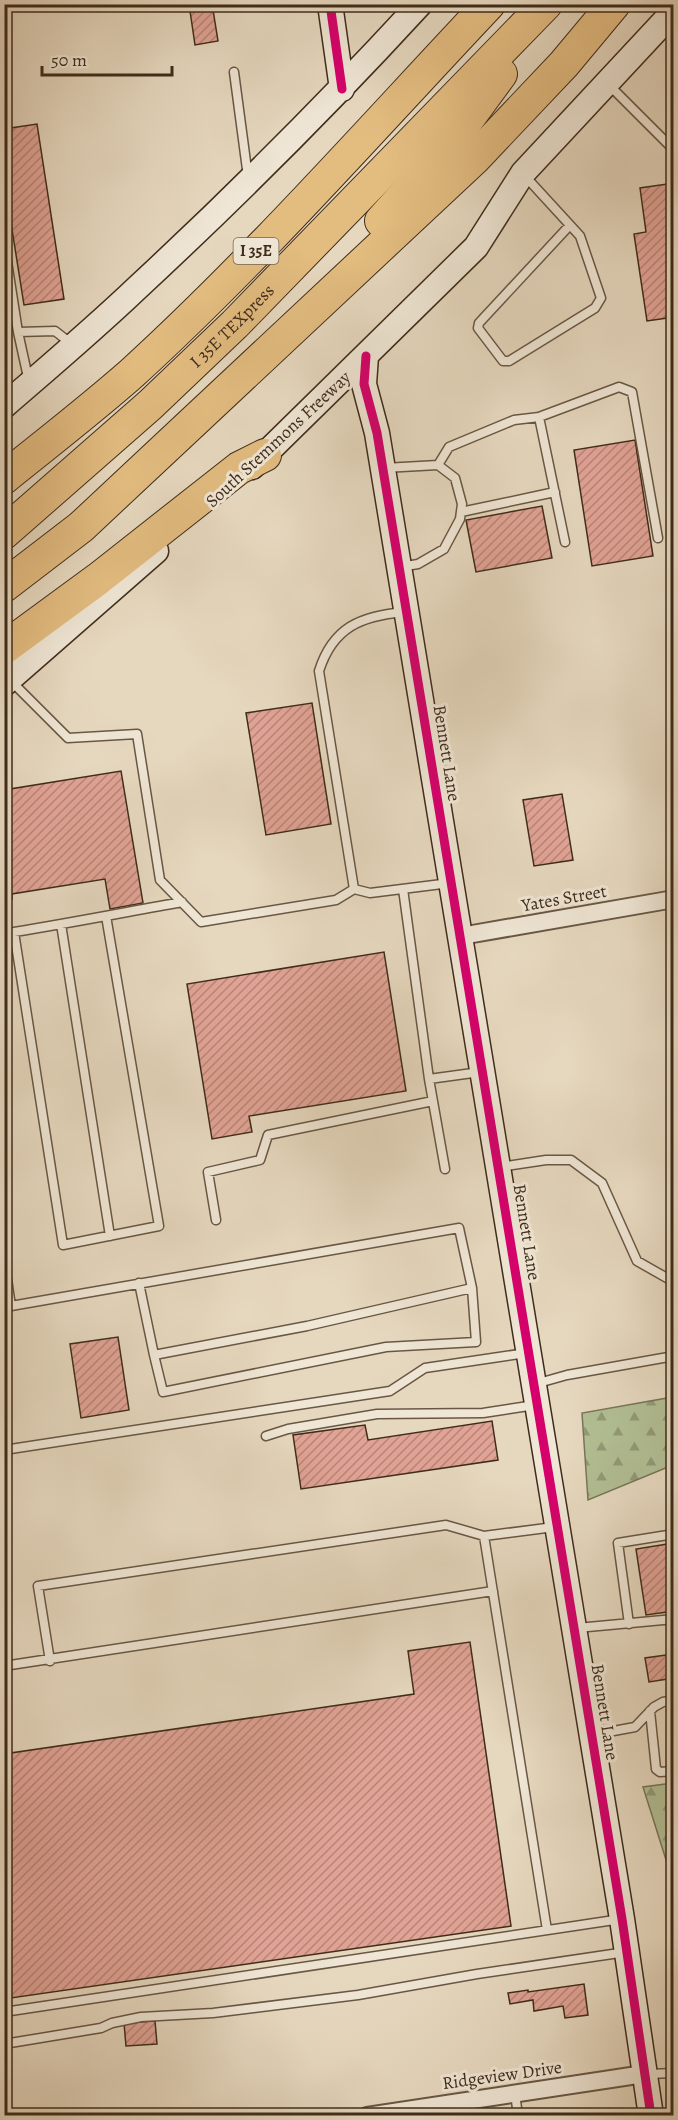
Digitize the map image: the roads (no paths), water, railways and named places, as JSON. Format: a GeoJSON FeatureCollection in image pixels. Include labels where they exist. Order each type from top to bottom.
{"type":"FeatureCollection","features":[{"type":"Feature","properties":{"kind":"highway","name":"I 35E"},"geometry":{"type":"LineString","coordinates":[[4,478],[130,375],[358,146],[489,4]]}},
{"type":"Feature","properties":{"kind":"highway","name":"I 35E TEXpress"},"geometry":{"type":"LineString","coordinates":[[4,533],[150,405],[235,324],[546,4]]}},
{"type":"Feature","properties":{"kind":"highway"},"geometry":{"type":"LineString","coordinates":[[242,375],[446,148],[552,4]]}},
{"type":"Feature","properties":{"kind":"highway"},"geometry":{"type":"LineString","coordinates":[[4,586],[81,527],[475,158],[564,64],[614,4]]}},
{"type":"Feature","properties":{"kind":"highway"},"geometry":{"type":"LineString","coordinates":[[4,648],[98,579],[239,468],[265,455]]}},
{"type":"Feature","properties":{"kind":"street"},"geometry":{"type":"LineString","coordinates":[[330,4],[342,89]]}},
{"type":"Feature","properties":{"kind":"street"},"geometry":{"type":"LineString","coordinates":[[4,406],[137,289],[249,181],[342,89],[420,4]]}},
{"type":"Feature","properties":{"kind":"street","name":"South Stemmons Freeway"},"geometry":{"type":"LineString","coordinates":[[7,682],[265,455],[476,247],[523,173],[673,12]]}},
{"type":"Feature","properties":{"kind":"street","name":"Bennett Lane"},"geometry":{"type":"LineString","coordinates":[[366,356],[364,384],[377,433],[484,1072],[622,1919],[651,2115]]}},
{"type":"Feature","properties":{"kind":"street","name":"Yates Street"},"geometry":{"type":"LineString","coordinates":[[461,936],[674,898]]}},
{"type":"Feature","properties":{"kind":"street","name":"Ridgeview Drive"},"geometry":{"type":"LineString","coordinates":[[378,2115],[419,2112],[515,2093],[644,2074]]}},
{"type":"Feature","properties":{"kind":"lane"},"geometry":{"type":"LineString","coordinates":[[234,72],[249,181]]}},
{"type":"Feature","properties":{"kind":"lane"},"geometry":{"type":"LineString","coordinates":[[607,84],[674,150]]}},
{"type":"Feature","properties":{"kind":"lane"},"geometry":{"type":"LineString","coordinates":[[523,173],[580,236],[602,298],[595,308],[509,361],[503,361],[478,328],[479,323],[570,225]]}},
{"type":"Feature","properties":{"kind":"lane"},"geometry":{"type":"LineString","coordinates":[[4,242],[18,332],[29,384]]}},
{"type":"Feature","properties":{"kind":"lane"},"geometry":{"type":"LineString","coordinates":[[18,332],[55,331],[73,345]]}},
{"type":"Feature","properties":{"kind":"lane"},"geometry":{"type":"LineString","coordinates":[[438,465],[449,447],[514,420],[539,417],[619,387],[632,392],[658,538]]}},
{"type":"Feature","properties":{"kind":"lane"},"geometry":{"type":"LineString","coordinates":[[539,417],[565,542]]}},
{"type":"Feature","properties":{"kind":"lane"},"geometry":{"type":"LineString","coordinates":[[383,468],[438,465],[455,478],[462,504],[460,519],[444,549],[418,564],[399,567]]}},
{"type":"Feature","properties":{"kind":"lane"},"geometry":{"type":"LineString","coordinates":[[461,512],[555,492]]}},
{"type":"Feature","properties":{"kind":"lane"},"geometry":{"type":"LineString","coordinates":[[354,889],[319,671],[323,657],[339,632],[364,619],[383,614],[407,612]]}},
{"type":"Feature","properties":{"kind":"lane"},"geometry":{"type":"LineString","coordinates":[[7,682],[68,738],[137,734],[160,880],[201,922],[336,900],[354,889],[370,893],[452,883]]}},
{"type":"Feature","properties":{"kind":"lane"},"geometry":{"type":"LineString","coordinates":[[403,890],[429,1079],[445,1168]]}},
{"type":"Feature","properties":{"kind":"lane"},"geometry":{"type":"LineString","coordinates":[[106,916],[159,1226],[63,1245],[15,932],[182,902]]}},
{"type":"Feature","properties":{"kind":"lane"},"geometry":{"type":"LineString","coordinates":[[61,924],[110,1236]]}},
{"type":"Feature","properties":{"kind":"lane"},"geometry":{"type":"LineString","coordinates":[[429,1079],[484,1072]]}},
{"type":"Feature","properties":{"kind":"lane"},"geometry":{"type":"LineString","coordinates":[[216,1220],[208,1172],[260,1160],[268,1135],[433,1101]]}},
{"type":"Feature","properties":{"kind":"lane"},"geometry":{"type":"LineString","coordinates":[[499,1168],[546,1160],[571,1160],[602,1183],[637,1261],[674,1282]]}},
{"type":"Feature","properties":{"kind":"lane"},"geometry":{"type":"LineString","coordinates":[[4,1259],[8,1306],[139,1283],[459,1228],[472,1288],[476,1342],[386,1347],[163,1392],[139,1283]]}},
{"type":"Feature","properties":{"kind":"lane"},"geometry":{"type":"LineString","coordinates":[[154,1355],[307,1326],[472,1288]]}},
{"type":"Feature","properties":{"kind":"lane"},"geometry":{"type":"LineString","coordinates":[[4,1450],[390,1391],[425,1368],[530,1352]]}},
{"type":"Feature","properties":{"kind":"lane"},"geometry":{"type":"LineString","coordinates":[[266,1436],[288,1429],[377,1414],[483,1413],[536,1394],[567,1375],[674,1356]]}},
{"type":"Feature","properties":{"kind":"lane"},"geometry":{"type":"LineString","coordinates":[[50,1661],[38,1586],[446,1525],[484,1536],[557,1526]]}},
{"type":"Feature","properties":{"kind":"lane"},"geometry":{"type":"LineString","coordinates":[[629,1624],[618,1543],[674,1534]]}},
{"type":"Feature","properties":{"kind":"lane"},"geometry":{"type":"LineString","coordinates":[[484,1536],[547,1930]]}},
{"type":"Feature","properties":{"kind":"lane"},"geometry":{"type":"LineString","coordinates":[[4,1666],[50,1661],[493,1591]]}},
{"type":"Feature","properties":{"kind":"lane"},"geometry":{"type":"LineString","coordinates":[[574,1628],[674,1619]]}},
{"type":"Feature","properties":{"kind":"lane"},"geometry":{"type":"LineString","coordinates":[[592,1735],[635,1727],[650,1711],[663,1702],[674,1700]]}},
{"type":"Feature","properties":{"kind":"lane"},"geometry":{"type":"LineString","coordinates":[[650,1711],[656,1769],[660,1772],[674,1771]]}},
{"type":"Feature","properties":{"kind":"lane"},"geometry":{"type":"LineString","coordinates":[[4,2012],[622,1919]]}},
{"type":"Feature","properties":{"kind":"lane"},"geometry":{"type":"LineString","coordinates":[[4,2044],[101,2028],[112,2023],[141,2017],[213,2013],[358,1995],[477,1974],[627,1952]]}},
{"type":"Feature","properties":{"kind":"lane"},"geometry":{"type":"LineString","coordinates":[[644,2074],[674,2073]]}},
{"type":"Feature","properties":{"kind":"lane"},"geometry":{"type":"LineString","coordinates":[[515,2093],[518,2115]]}}]}
